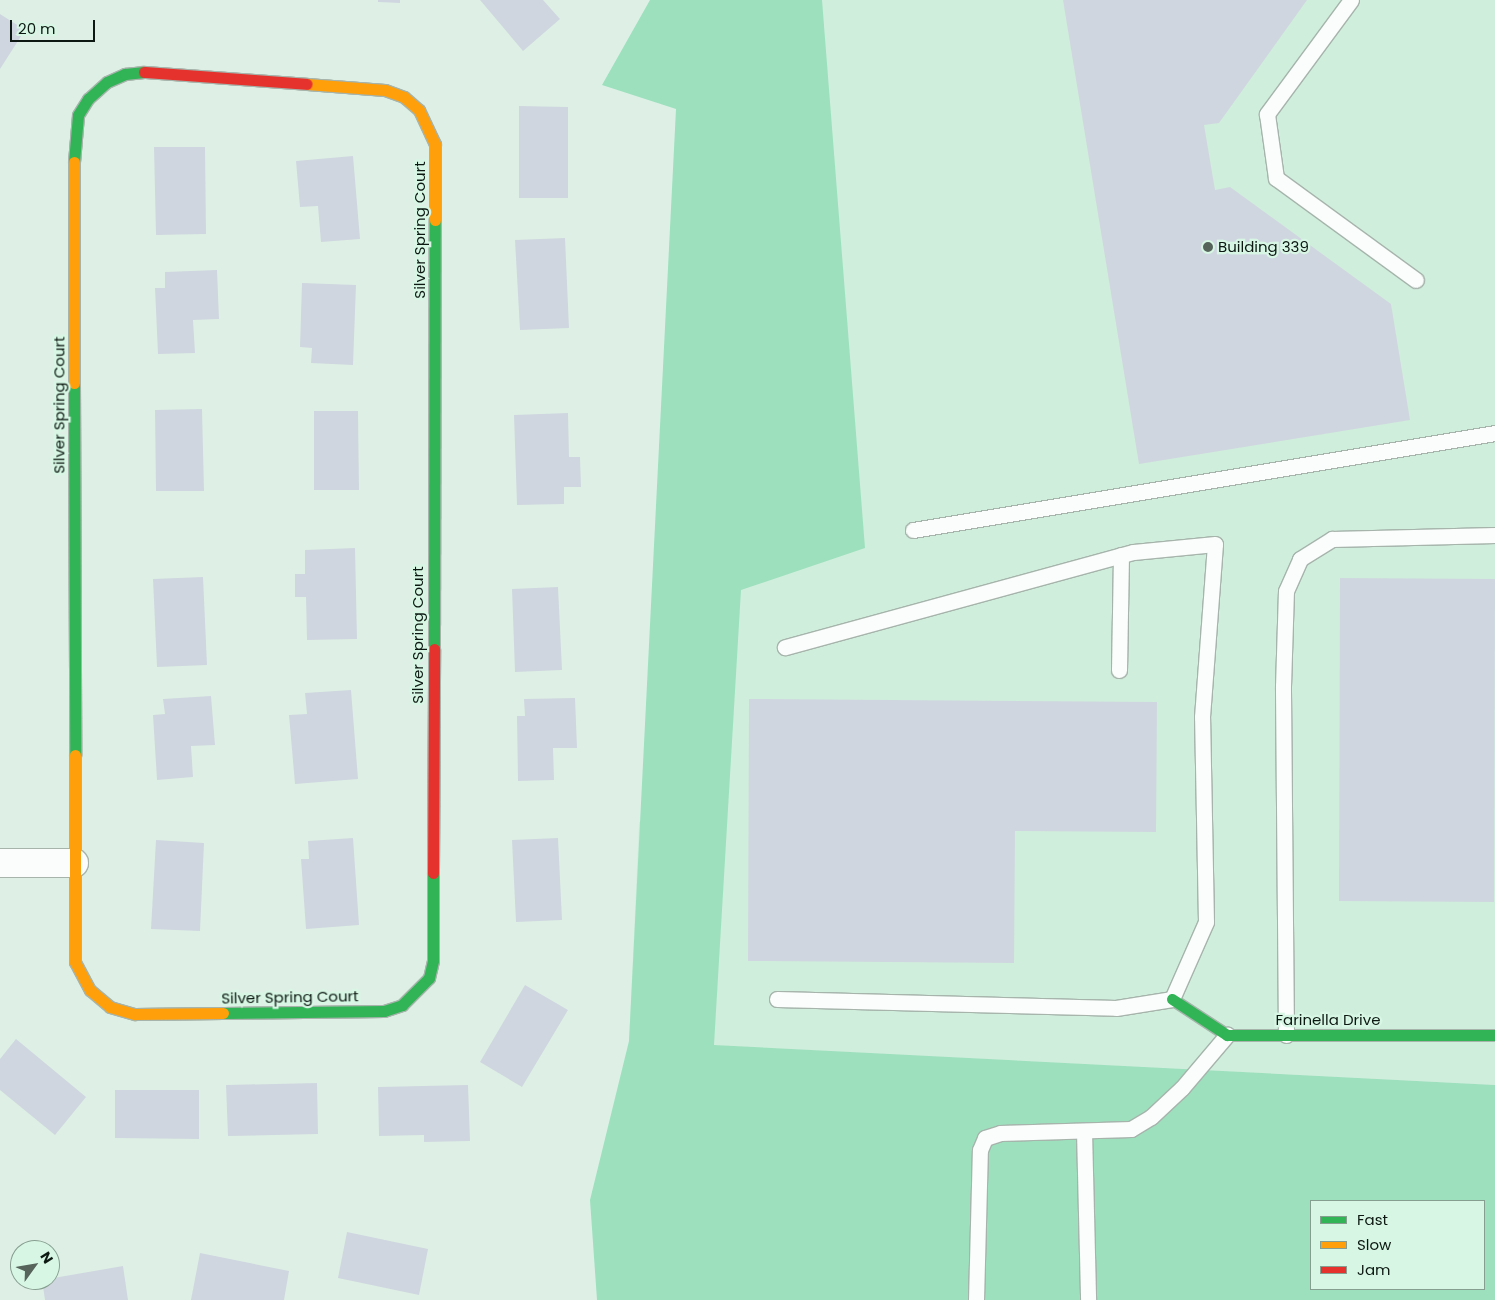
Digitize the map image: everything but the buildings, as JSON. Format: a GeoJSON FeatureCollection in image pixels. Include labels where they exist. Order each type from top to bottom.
{"type":"FeatureCollection","features":[{"type":"Feature","properties":{"kind":"street","name":"Silver Spring Court"},"geometry":{"type":"LineString","coordinates":[[144,72],[385,90],[404,97],[424,118],[435,144],[433,950],[429,978],[418,993],[402,1005],[384,1011],[134,1014],[110,1006],[90,990],[80,974],[74,952],[74,863],[74,134],[78,115],[88,99],[107,82],[125,74],[144,72]]}},
{"type":"Feature","properties":{"kind":"street"},"geometry":{"type":"LineString","coordinates":[[0,863],[74,863]]}},
{"type":"Feature","properties":{"kind":"street"},"geometry":{"type":"LineString","coordinates":[[1172,999],[1227,1035]]}},
{"type":"Feature","properties":{"kind":"street","name":"Farinella Drive"},"geometry":{"type":"LineString","coordinates":[[1227,1035],[1495,1035]]}},
{"type":"Feature","properties":{"kind":"lane"},"geometry":{"type":"LineString","coordinates":[[1351,0],[1267,114],[1276,178],[1416,280]]}},
{"type":"Feature","properties":{"kind":"lane"},"geometry":{"type":"LineString","coordinates":[[913,530],[1495,433]]}},
{"type":"Feature","properties":{"kind":"lane"},"geometry":{"type":"LineString","coordinates":[[1286,1036],[1283,686],[1286,591],[1300,559],[1332,539],[1495,535]]}},
{"type":"Feature","properties":{"kind":"lane"},"geometry":{"type":"LineString","coordinates":[[777,998],[1116,1008],[1172,999],[1206,922],[1202,716],[1215,544],[1121,555],[785,647]]}},
{"type":"Feature","properties":{"kind":"lane"},"geometry":{"type":"LineString","coordinates":[[1119,670],[1121,555]]}},
{"type":"Feature","properties":{"kind":"lane"},"geometry":{"type":"LineString","coordinates":[[976,1300],[980,1150],[985,1138],[1000,1133],[1131,1129],[1152,1117],[1182,1088],[1227,1035]]}},
{"type":"Feature","properties":{"kind":"lane"},"geometry":{"type":"LineString","coordinates":[[1084,1131],[1088,1300]]}},
{"type":"Feature","properties":{"kind":"shaded area"},"geometry":{"type":"Polygon","coordinates":[[[696,0],[1495,0],[1495,1085],[629,1041],[639,822],[687,821],[696,0]]]}},
{"type":"Feature","properties":{"kind":"green space"},"geometry":{"type":"Polygon","coordinates":[[[650,0],[822,0],[865,548],[741,590],[714,1045],[1495,1085],[1495,1300],[597,1300],[590,1200],[629,1041],[676,109],[602,85],[650,0]]]}},
{"type":"Feature","properties":{"kind":"traffic: fast"},"geometry":{"type":"LineString","coordinates":[[74,162],[78,115],[88,99],[107,82],[125,74],[144,72]]}},
{"type":"Feature","properties":{"kind":"traffic: fast"},"geometry":{"type":"LineString","coordinates":[[434,649],[435,220]]}},
{"type":"Feature","properties":{"kind":"traffic: fast"},"geometry":{"type":"LineString","coordinates":[[74,383],[75,755]]}},
{"type":"Feature","properties":{"kind":"traffic: fast"},"geometry":{"type":"LineString","coordinates":[[223,1013],[384,1011],[402,1005],[429,978],[433,960],[433,873]]}},
{"type":"Feature","properties":{"kind":"traffic: fast"},"geometry":{"type":"LineString","coordinates":[[1172,999],[1227,1035],[1495,1035]]}},
{"type":"Feature","properties":{"kind":"traffic: slow"},"geometry":{"type":"LineString","coordinates":[[307,84],[385,90],[404,97],[419,110],[435,144],[435,220]]}},
{"type":"Feature","properties":{"kind":"traffic: slow"},"geometry":{"type":"LineString","coordinates":[[74,162],[74,383]]}},
{"type":"Feature","properties":{"kind":"traffic: slow"},"geometry":{"type":"LineString","coordinates":[[75,755],[75,962],[90,990],[110,1007],[135,1014],[223,1013]]}},
{"type":"Feature","properties":{"kind":"traffic: jam"},"geometry":{"type":"LineString","coordinates":[[144,72],[307,84]]}},
{"type":"Feature","properties":{"kind":"traffic: jam"},"geometry":{"type":"LineString","coordinates":[[433,873],[434,649]]}},
{"type":"Feature","properties":{"kind":"place","name":"Building 339"},"geometry":{"type":"Point","coordinates":[1208,247]}}]}
